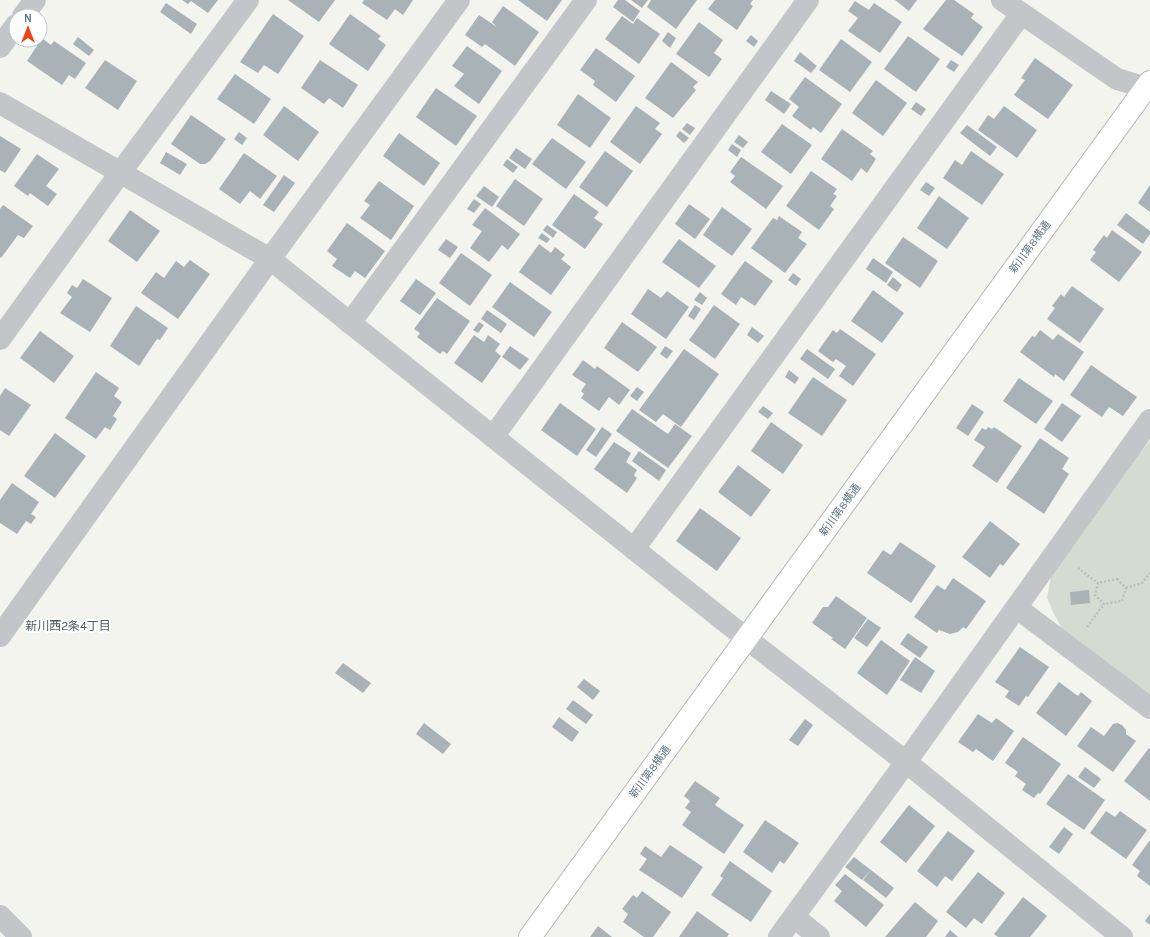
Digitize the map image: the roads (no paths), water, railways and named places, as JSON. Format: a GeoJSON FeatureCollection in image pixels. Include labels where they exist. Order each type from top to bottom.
{"type":"FeatureCollection","features":[{"type":"Feature","properties":{"kind":"street"},"geometry":{"type":"LineString","coordinates":[[0,339],[248,0]]}},
{"type":"Feature","properties":{"kind":"street"},"geometry":{"type":"LineString","coordinates":[[0,636],[270,259],[459,0]]}},
{"type":"Feature","properties":{"kind":"street"},"geometry":{"type":"LineString","coordinates":[[350,323],[586,0]]}},
{"type":"Feature","properties":{"kind":"street"},"geometry":{"type":"LineString","coordinates":[[493,437],[808,0]]}},
{"type":"Feature","properties":{"kind":"street"},"geometry":{"type":"LineString","coordinates":[[1002,0],[1117,79],[1149,86]]}},
{"type":"Feature","properties":{"kind":"street"},"geometry":{"type":"LineString","coordinates":[[634,550],[1021,14]]}},
{"type":"Feature","properties":{"kind":"street"},"geometry":{"type":"LineString","coordinates":[[0,47],[8,36]]}},
{"type":"Feature","properties":{"kind":"street","name":"新川第8横通"},"geometry":{"type":"LineString","coordinates":[[530,937],[1149,86]]}},
{"type":"Feature","properties":{"kind":"street"},"geometry":{"type":"LineString","coordinates":[[0,103],[270,259],[634,550],[906,762],[1122,937]]}},
{"type":"Feature","properties":{"kind":"street"},"geometry":{"type":"LineString","coordinates":[[779,937],[1017,608],[1150,420]]}},
{"type":"Feature","properties":{"kind":"street"},"geometry":{"type":"LineString","coordinates":[[1017,608],[1150,708]]}},
{"type":"Feature","properties":{"kind":"street"},"geometry":{"type":"LineString","coordinates":[[0,916],[21,937]]}},
{"type":"Feature","properties":{"kind":"street"},"geometry":{"type":"LineString","coordinates":[[794,917],[819,937]]}},
{"type":"Feature","properties":{"kind":"district","name":"新川西2条4丁目"},"geometry":{"type":"Point","coordinates":[68,626]}}]}
